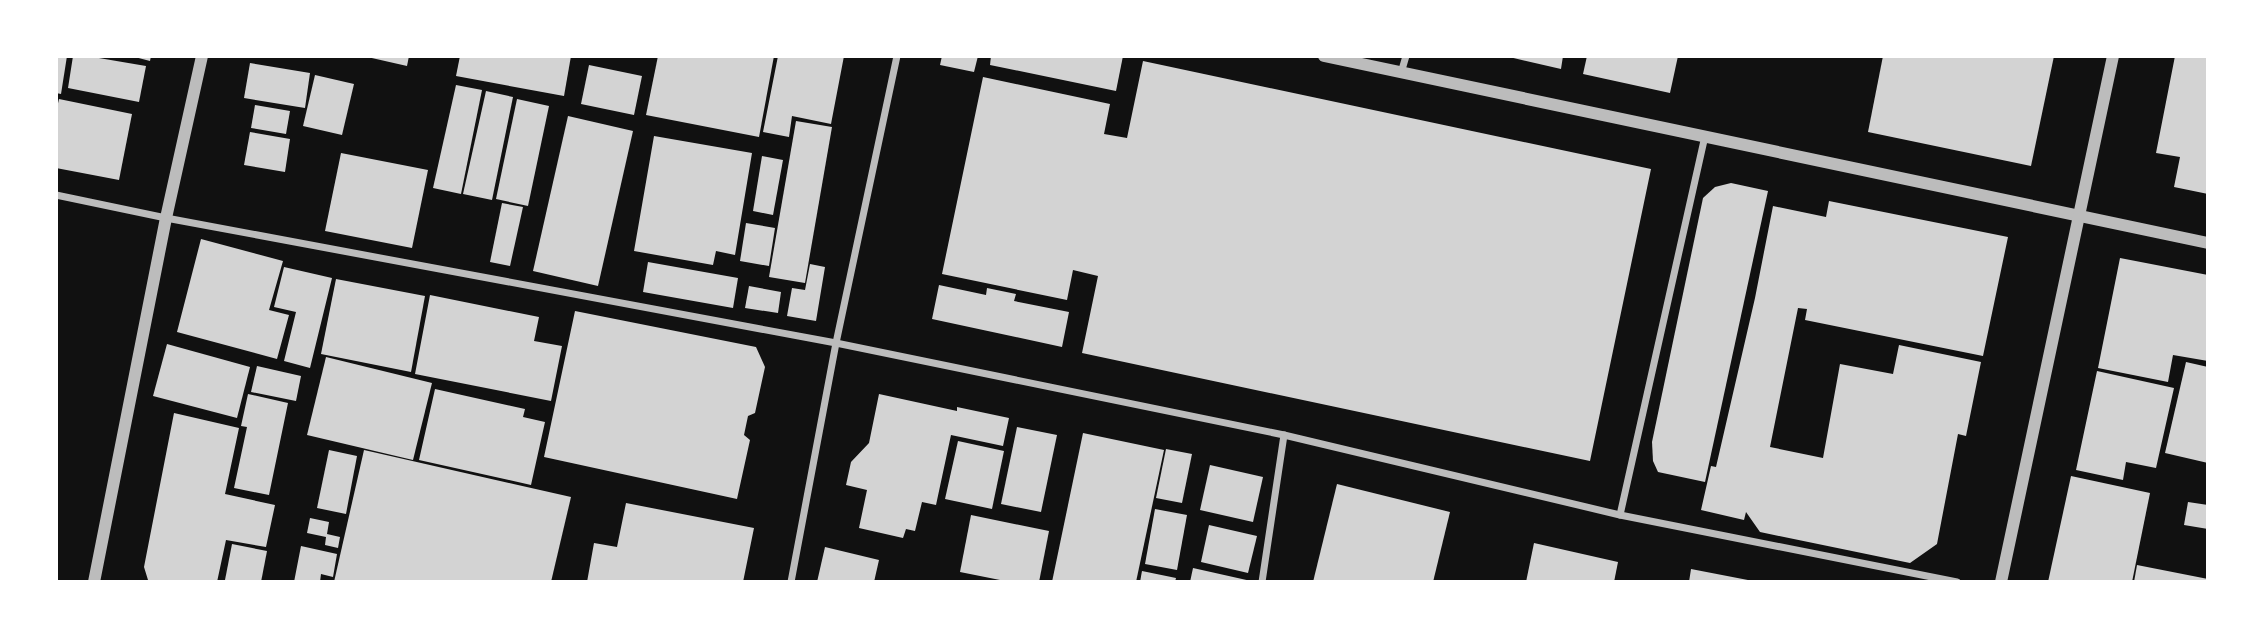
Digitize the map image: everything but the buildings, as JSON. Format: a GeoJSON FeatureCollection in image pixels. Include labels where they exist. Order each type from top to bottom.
{"type":"FeatureCollection","features":[{"type":"Feature","properties":{"kind":"street"},"geometry":{"type":"LineString","coordinates":[[94,582],[166,218],[202,56]]}},
{"type":"Feature","properties":{"kind":"street"},"geometry":{"type":"LineString","coordinates":[[791,582],[836,343],[897,56]]}},
{"type":"Feature","properties":{"kind":"street"},"geometry":{"type":"LineString","coordinates":[[1324,56],[2208,243]]}},
{"type":"Feature","properties":{"kind":"street"},"geometry":{"type":"LineString","coordinates":[[1401,73],[1406,56]]}},
{"type":"Feature","properties":{"kind":"street"},"geometry":{"type":"LineString","coordinates":[[2001,582],[2113,56]]}},
{"type":"Feature","properties":{"kind":"street"},"geometry":{"type":"LineString","coordinates":[[1620,515],[1705,136]]}},
{"type":"Feature","properties":{"kind":"street"},"geometry":{"type":"LineString","coordinates":[[56,195],[836,343],[1284,435],[1620,515],[1958,582]]}},
{"type":"Feature","properties":{"kind":"street"},"geometry":{"type":"LineString","coordinates":[[1262,582],[1284,435]]}}]}
